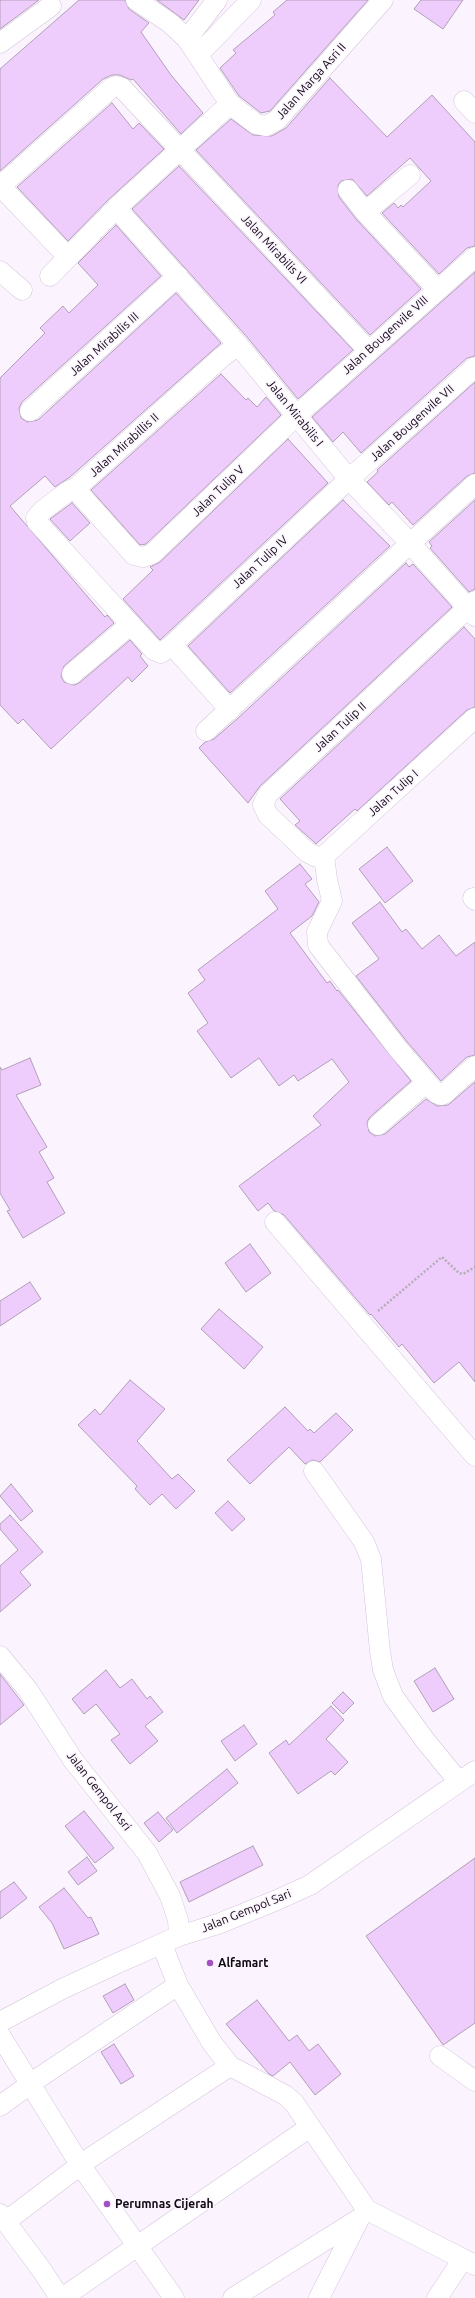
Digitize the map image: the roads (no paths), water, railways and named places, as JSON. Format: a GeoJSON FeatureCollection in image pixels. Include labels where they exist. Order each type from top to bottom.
{"type":"FeatureCollection","features":[{"type":"Feature","properties":{"kind":"street","name":"Jalan Marga Asri II"},"geometry":{"type":"LineString","coordinates":[[136,0],[170,23],[192,47],[230,104],[256,124],[266,126],[277,120],[383,0]]}},
{"type":"Feature","properties":{"kind":"street"},"geometry":{"type":"LineString","coordinates":[[192,47],[217,0]]}},
{"type":"Feature","properties":{"kind":"street"},"geometry":{"type":"LineString","coordinates":[[192,47],[252,0]]}},
{"type":"Feature","properties":{"kind":"street"},"geometry":{"type":"LineString","coordinates":[[0,43],[51,6]]}},
{"type":"Feature","properties":{"kind":"street","name":"Jalan Mirabilis VI"},"geometry":{"type":"LineString","coordinates":[[68,257],[6,192],[4,186],[7,180],[111,88],[116,86],[122,88],[181,148],[368,350]]}},
{"type":"Feature","properties":{"kind":"street"},"geometry":{"type":"LineString","coordinates":[[50,276],[116,208],[230,104]]}},
{"type":"Feature","properties":{"kind":"street"},"geometry":{"type":"LineString","coordinates":[[365,212],[410,175]]}},
{"type":"Feature","properties":{"kind":"street"},"geometry":{"type":"LineString","coordinates":[[348,190],[365,212],[436,289]]}},
{"type":"Feature","properties":{"kind":"street","name":"Jalan Mirabilis I"},"geometry":{"type":"LineString","coordinates":[[116,208],[238,345],[349,479],[472,608]]}},
{"type":"Feature","properties":{"kind":"street","name":"Jalan Bougenvile VIII"},"geometry":{"type":"LineString","coordinates":[[297,415],[436,289],[475,257]]}},
{"type":"Feature","properties":{"kind":"street"},"geometry":{"type":"LineString","coordinates":[[0,271],[22,290]]}},
{"type":"Feature","properties":{"kind":"street","name":"Jalan Mirabilis III"},"geometry":{"type":"LineString","coordinates":[[30,411],[178,276]]}},
{"type":"Feature","properties":{"kind":"street","name":"Jalan Mirabillis II"},"geometry":{"type":"LineString","coordinates":[[130,625],[37,522],[36,518],[42,510],[67,492],[78,487],[222,357],[238,345]]}},
{"type":"Feature","properties":{"kind":"street","name":"Jalan Bougenvile VII"},"geometry":{"type":"LineString","coordinates":[[349,479],[475,367]]}},
{"type":"Feature","properties":{"kind":"street","name":"Jalan Tulip V"},"geometry":{"type":"LineString","coordinates":[[78,487],[77,491],[134,555],[143,557],[152,554],[297,415]]}},
{"type":"Feature","properties":{"kind":"street","name":"Jalan Tulip IV"},"geometry":{"type":"LineString","coordinates":[[172,645],[349,479]]}},
{"type":"Feature","properties":{"kind":"street"},"geometry":{"type":"LineString","coordinates":[[206,731],[475,484]]}},
{"type":"Feature","properties":{"kind":"street","name":"Jalan Tulip II"},"geometry":{"type":"LineString","coordinates":[[316,854],[268,815],[263,806],[268,794],[472,608]]}},
{"type":"Feature","properties":{"kind":"street"},"geometry":{"type":"LineString","coordinates":[[72,674],[130,625],[158,652],[161,653],[172,645],[230,710]]}},
{"type":"Feature","properties":{"kind":"street","name":"Jalan Tulip I"},"geometry":{"type":"LineString","coordinates":[[316,854],[471,729]]}},
{"type":"Feature","properties":{"kind":"street"},"geometry":{"type":"LineString","coordinates":[[316,854],[327,879],[332,901],[317,932],[318,945],[399,1050],[427,1082],[441,1095],[475,1066]]}},
{"type":"Feature","properties":{"kind":"street"},"geometry":{"type":"LineString","coordinates":[[378,1125],[427,1082]]}},
{"type":"Feature","properties":{"kind":"street"},"geometry":{"type":"LineString","coordinates":[[275,1222],[475,1456]]}},
{"type":"Feature","properties":{"kind":"street"},"geometry":{"type":"LineString","coordinates":[[314,1471],[364,1542],[372,1559],[380,1650],[384,1670],[394,1696],[424,1739],[467,1777]]}},
{"type":"Feature","properties":{"kind":"street","name":"Jalan Gempol Asri"},"geometry":{"type":"LineString","coordinates":[[0,1656],[28,1690],[74,1760],[147,1853],[170,1896],[178,1920],[171,1940],[178,1985],[212,2043],[230,2066]]}},
{"type":"Feature","properties":{"kind":"street","name":"Jalan Gempol Sari"},"geometry":{"type":"LineString","coordinates":[[0,2022],[62,1989],[171,1940],[224,1922],[310,1885],[467,1777]]}},
{"type":"Feature","properties":{"kind":"street"},"geometry":{"type":"LineString","coordinates":[[0,2106],[30,2084],[178,1985]]}},
{"type":"Feature","properties":{"kind":"street"},"geometry":{"type":"LineString","coordinates":[[0,2035],[81,2166],[174,2298]]}},
{"type":"Feature","properties":{"kind":"street"},"geometry":{"type":"LineString","coordinates":[[440,2056],[475,2081]]}},
{"type":"Feature","properties":{"kind":"street"},"geometry":{"type":"LineString","coordinates":[[310,2127],[61,2298],[2,2218],[230,2066],[285,2095],[294,2103],[310,2127],[363,2215],[469,2262],[437,2298]]}},
{"type":"Feature","properties":{"kind":"street"},"geometry":{"type":"LineString","coordinates":[[233,2298],[363,2215]]}},
{"type":"Feature","properties":{"kind":"street"},"geometry":{"type":"LineString","coordinates":[[319,2298],[363,2215]]}},
{"type":"Feature","properties":{"kind":"place","name":"Alfamart"},"geometry":{"type":"Point","coordinates":[210,1963]}},
{"type":"Feature","properties":{"kind":"place","name":"Perumnas Cijerah"},"geometry":{"type":"Point","coordinates":[107,2204]}}]}
